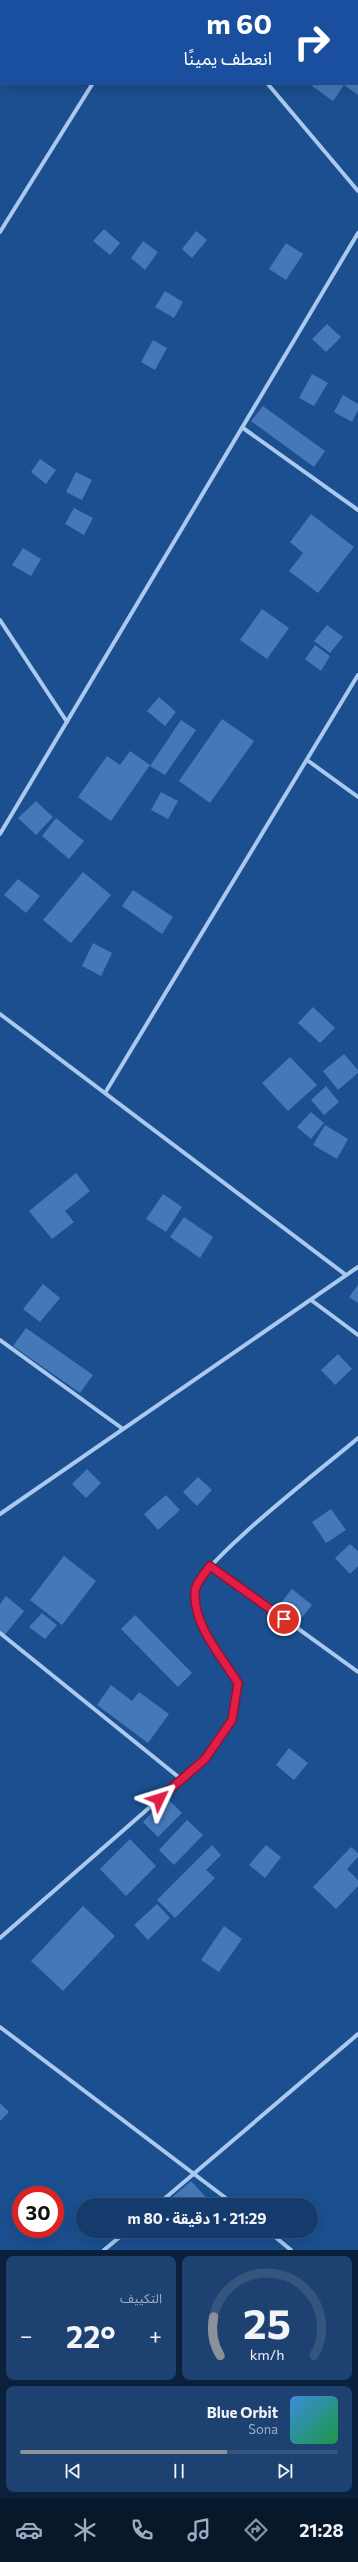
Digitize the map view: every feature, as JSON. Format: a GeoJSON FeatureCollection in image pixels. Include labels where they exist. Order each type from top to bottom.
{"type":"FeatureCollection","features":[{"type":"Feature","properties":{"kind":"street"},"geometry":{"type":"LineString","coordinates":[[0,232],[92,84]]}},
{"type":"Feature","properties":{"kind":"street"},"geometry":{"type":"LineString","coordinates":[[268,84],[358,191]]}},
{"type":"Feature","properties":{"kind":"street"},"geometry":{"type":"LineString","coordinates":[[0,834],[358,233]]}},
{"type":"Feature","properties":{"kind":"street"},"geometry":{"type":"LineString","coordinates":[[243,428],[358,510]]}},
{"type":"Feature","properties":{"kind":"street"},"geometry":{"type":"LineString","coordinates":[[0,620],[67,722]]}},
{"type":"Feature","properties":{"kind":"street"},"geometry":{"type":"LineString","coordinates":[[104,1093],[358,675]]}},
{"type":"Feature","properties":{"kind":"street"},"geometry":{"type":"LineString","coordinates":[[307,760],[358,797]]}},
{"type":"Feature","properties":{"kind":"street"},"geometry":{"type":"LineString","coordinates":[[0,1014],[346,1275]]}},
{"type":"Feature","properties":{"kind":"street"},"geometry":{"type":"LineString","coordinates":[[0,1514],[358,1267]]}},
{"type":"Feature","properties":{"kind":"street"},"geometry":{"type":"LineString","coordinates":[[311,1300],[358,1335]]}},
{"type":"Feature","properties":{"kind":"street"},"geometry":{"type":"LineString","coordinates":[[0,1340],[123,1429]]}},
{"type":"Feature","properties":{"kind":"street"},"geometry":{"type":"LineString","coordinates":[[0,1938],[205,1759],[232,1720],[238,1683],[207,1634],[197,1613],[194,1591],[210,1566],[358,1438]]}},
{"type":"Feature","properties":{"kind":"street"},"geometry":{"type":"LineString","coordinates":[[210,1566],[358,1672]]}},
{"type":"Feature","properties":{"kind":"street"},"geometry":{"type":"LineString","coordinates":[[0,1633],[181,1779]]}},
{"type":"Feature","properties":{"kind":"street"},"geometry":{"type":"LineString","coordinates":[[0,2027],[226,2198]]}},
{"type":"Feature","properties":{"kind":"street"},"geometry":{"type":"LineString","coordinates":[[165,2198],[358,2034]]}},
{"type":"Feature","properties":{"kind":"street"},"geometry":{"type":"LineString","coordinates":[[104,2250],[118,2238]]}},
{"type":"Feature","properties":{"kind":"street"},"geometry":{"type":"LineString","coordinates":[[276,2238],[291,2250]]}},
{"type":"Feature","properties":{"kind":"building"},"geometry":{"type":"Polygon","coordinates":[[[313,84],[358,84],[358,95],[344,85],[333,101],[312,86],[313,84]]]}},
{"type":"Feature","properties":{"kind":"building"},"geometry":{"type":"Polygon","coordinates":[[[104,229],[120,243],[110,255],[93,241],[104,229]]]}},
{"type":"Feature","properties":{"kind":"building"},"geometry":{"type":"Polygon","coordinates":[[[196,231],[207,240],[192,258],[182,249],[196,231]]]}},
{"type":"Feature","properties":{"kind":"building"},"geometry":{"type":"Polygon","coordinates":[[[143,241],[158,252],[145,270],[131,258],[143,241]]]}},
{"type":"Feature","properties":{"kind":"building"},"geometry":{"type":"Polygon","coordinates":[[[286,243],[303,254],[286,280],[269,269],[286,243]]]}},
{"type":"Feature","properties":{"kind":"building"},"geometry":{"type":"Polygon","coordinates":[[[165,291],[183,302],[174,318],[155,307],[165,291]]]}},
{"type":"Feature","properties":{"kind":"building"},"geometry":{"type":"Polygon","coordinates":[[[327,324],[341,337],[326,352],[312,339],[327,324]]]}},
{"type":"Feature","properties":{"kind":"building"},"geometry":{"type":"Polygon","coordinates":[[[153,340],[167,348],[155,370],[141,362],[153,340]]]}},
{"type":"Feature","properties":{"kind":"building"},"geometry":{"type":"Polygon","coordinates":[[[312,374],[328,383],[314,406],[299,398],[312,374]]]}},
{"type":"Feature","properties":{"kind":"building"},"geometry":{"type":"Polygon","coordinates":[[[343,395],[358,404],[358,410],[352,422],[334,412],[343,395]]]}},
{"type":"Feature","properties":{"kind":"building"},"geometry":{"type":"Polygon","coordinates":[[[263,406],[325,451],[314,467],[251,421],[263,406]]]}},
{"type":"Feature","properties":{"kind":"building"},"geometry":{"type":"Polygon","coordinates":[[[40,459],[56,470],[46,484],[31,472],[40,459]]]}},
{"type":"Feature","properties":{"kind":"building"},"geometry":{"type":"Polygon","coordinates":[[[76,472],[92,480],[82,500],[66,492],[76,472]]]}},
{"type":"Feature","properties":{"kind":"building"},"geometry":{"type":"Polygon","coordinates":[[[74,508],[93,518],[84,535],[65,524],[74,508]]]}},
{"type":"Feature","properties":{"kind":"building"},"geometry":{"type":"Polygon","coordinates":[[[311,514],[354,547],[318,593],[289,571],[303,553],[290,542],[311,514]]]}},
{"type":"Feature","properties":{"kind":"building"},"geometry":{"type":"Polygon","coordinates":[[[23,548],[41,559],[31,576],[12,565],[23,548]]]}},
{"type":"Feature","properties":{"kind":"building"},"geometry":{"type":"Polygon","coordinates":[[[262,609],[289,628],[267,659],[240,640],[262,609]]]}},
{"type":"Feature","properties":{"kind":"building"},"geometry":{"type":"Polygon","coordinates":[[[327,625],[343,637],[330,653],[314,641],[327,625]]]}},
{"type":"Feature","properties":{"kind":"building"},"geometry":{"type":"Polygon","coordinates":[[[315,645],[330,656],[321,671],[305,659],[315,645]]]}},
{"type":"Feature","properties":{"kind":"building"},"geometry":{"type":"Polygon","coordinates":[[[159,697],[176,712],[165,726],[147,711],[159,697]]]}},
{"type":"Feature","properties":{"kind":"building"},"geometry":{"type":"Polygon","coordinates":[[[222,719],[254,741],[210,803],[179,781],[222,719]]]}},
{"type":"Feature","properties":{"kind":"building"},"geometry":{"type":"Polygon","coordinates":[[[181,720],[196,730],[165,775],[150,766],[181,720]]]}},
{"type":"Feature","properties":{"kind":"building"},"geometry":{"type":"Polygon","coordinates":[[[130,751],[150,765],[111,821],[78,797],[107,756],[120,765],[130,751]]]}},
{"type":"Feature","properties":{"kind":"building"},"geometry":{"type":"Polygon","coordinates":[[[161,792],[178,801],[168,819],[151,810],[161,792]]]}},
{"type":"Feature","properties":{"kind":"building"},"geometry":{"type":"Polygon","coordinates":[[[36,801],[53,817],[36,835],[18,818],[36,801]]]}},
{"type":"Feature","properties":{"kind":"building"},"geometry":{"type":"Polygon","coordinates":[[[56,818],[84,841],[69,859],[42,836],[56,818]]]}},
{"type":"Feature","properties":{"kind":"building"},"geometry":{"type":"Polygon","coordinates":[[[83,872],[111,895],[71,943],[43,920],[83,872]]]}},
{"type":"Feature","properties":{"kind":"building"},"geometry":{"type":"Polygon","coordinates":[[[18,879],[40,896],[26,913],[4,895],[18,879]]]}},
{"type":"Feature","properties":{"kind":"building"},"geometry":{"type":"Polygon","coordinates":[[[133,890],[173,917],[162,934],[122,906],[133,890]]]}},
{"type":"Feature","properties":{"kind":"building"},"geometry":{"type":"Polygon","coordinates":[[[93,943],[112,953],[101,976],[82,966],[93,943]]]}},
{"type":"Feature","properties":{"kind":"building"},"geometry":{"type":"Polygon","coordinates":[[[313,1007],[335,1028],[320,1043],[298,1023],[313,1007]]]}},
{"type":"Feature","properties":{"kind":"building"},"geometry":{"type":"Polygon","coordinates":[[[344,1054],[358,1070],[358,1073],[338,1090],[323,1071],[344,1054]]]}},
{"type":"Feature","properties":{"kind":"building"},"geometry":{"type":"Polygon","coordinates":[[[290,1057],[317,1085],[288,1111],[262,1083],[290,1057]]]}},
{"type":"Feature","properties":{"kind":"building"},"geometry":{"type":"Polygon","coordinates":[[[326,1086],[339,1102],[324,1115],[311,1100],[326,1086]]]}},
{"type":"Feature","properties":{"kind":"building"},"geometry":{"type":"Polygon","coordinates":[[[311,1112],[324,1123],[311,1139],[297,1127],[311,1112]]]}},
{"type":"Feature","properties":{"kind":"building"},"geometry":{"type":"Polygon","coordinates":[[[325,1125],[348,1139],[337,1159],[313,1145],[325,1125]]]}},
{"type":"Feature","properties":{"kind":"building"},"geometry":{"type":"Polygon","coordinates":[[[76,1173],[90,1191],[65,1211],[74,1222],[52,1239],[29,1211],[76,1173]]]}},
{"type":"Feature","properties":{"kind":"building"},"geometry":{"type":"Polygon","coordinates":[[[163,1194],[182,1207],[166,1232],[146,1219],[163,1194]]]}},
{"type":"Feature","properties":{"kind":"building"},"geometry":{"type":"Polygon","coordinates":[[[184,1217],[213,1237],[200,1258],[170,1237],[184,1217]]]}},
{"type":"Feature","properties":{"kind":"building"},"geometry":{"type":"Polygon","coordinates":[[[43,1284],[60,1298],[40,1322],[23,1309],[43,1284]]]}},
{"type":"Feature","properties":{"kind":"building"},"geometry":{"type":"Polygon","coordinates":[[[358,1285],[358,1303],[349,1297],[358,1285]]]}},
{"type":"Feature","properties":{"kind":"building"},"geometry":{"type":"Polygon","coordinates":[[[26,1328],[93,1375],[80,1393],[13,1346],[26,1328]]]}},
{"type":"Feature","properties":{"kind":"building"},"geometry":{"type":"Polygon","coordinates":[[[338,1354],[352,1369],[335,1385],[321,1370],[338,1354]]]}},
{"type":"Feature","properties":{"kind":"building"},"geometry":{"type":"Polygon","coordinates":[[[87,1469],[101,1483],[86,1498],[72,1484],[87,1469]]]}},
{"type":"Feature","properties":{"kind":"building"},"geometry":{"type":"Polygon","coordinates":[[[198,1477],[212,1490],[197,1506],[183,1492],[198,1477]]]}},
{"type":"Feature","properties":{"kind":"building"},"geometry":{"type":"Polygon","coordinates":[[[166,1495],[180,1510],[158,1530],[144,1514],[166,1495]]]}},
{"type":"Feature","properties":{"kind":"building"},"geometry":{"type":"Polygon","coordinates":[[[331,1509],[346,1530],[326,1543],[312,1522],[331,1509]]]}},
{"type":"Feature","properties":{"kind":"building"},"geometry":{"type":"Polygon","coordinates":[[[350,1544],[358,1551],[358,1566],[350,1574],[335,1558],[350,1544]]]}},
{"type":"Feature","properties":{"kind":"building"},"geometry":{"type":"Polygon","coordinates":[[[64,1556],[96,1581],[62,1625],[30,1600],[64,1556]]]}},
{"type":"Feature","properties":{"kind":"building"},"geometry":{"type":"Polygon","coordinates":[[[292,1589],[312,1605],[300,1620],[279,1605],[292,1589]]]}},
{"type":"Feature","properties":{"kind":"building"},"geometry":{"type":"Polygon","coordinates":[[[6,1596],[24,1611],[4,1636],[0,1633],[0,1604],[6,1596]]]}},
{"type":"Feature","properties":{"kind":"building"},"geometry":{"type":"Polygon","coordinates":[[[42,1613],[57,1625],[45,1639],[29,1627],[42,1613]]]}},
{"type":"Feature","properties":{"kind":"building"},"geometry":{"type":"Polygon","coordinates":[[[135,1615],[192,1673],[178,1687],[121,1629],[135,1615]]]}},
{"type":"Feature","properties":{"kind":"building"},"geometry":{"type":"Polygon","coordinates":[[[111,1685],[132,1701],[139,1692],[169,1714],[148,1743],[97,1705],[111,1685]]]}},
{"type":"Feature","properties":{"kind":"building"},"geometry":{"type":"Polygon","coordinates":[[[289,1748],[308,1763],[294,1780],[276,1765],[289,1748]]]}},
{"type":"Feature","properties":{"kind":"building"},"geometry":{"type":"Polygon","coordinates":[[[166,1797],[182,1813],[158,1837],[143,1822],[166,1797]]]}},
{"type":"Feature","properties":{"kind":"building"},"geometry":{"type":"Polygon","coordinates":[[[187,1820],[203,1835],[174,1865],[159,1850],[187,1820]]]}},
{"type":"Feature","properties":{"kind":"building"},"geometry":{"type":"Polygon","coordinates":[[[130,1839],[156,1866],[126,1896],[100,1869],[130,1839]]]}},
{"type":"Feature","properties":{"kind":"building"},"geometry":{"type":"Polygon","coordinates":[[[212,1845],[221,1855],[206,1870],[215,1878],[175,1918],[157,1900],[212,1845]]]}},
{"type":"Feature","properties":{"kind":"building"},"geometry":{"type":"Polygon","coordinates":[[[266,1845],[281,1857],[265,1878],[249,1865],[266,1845]]]}},
{"type":"Feature","properties":{"kind":"building"},"geometry":{"type":"Polygon","coordinates":[[[351,1847],[358,1853],[358,1857],[347,1869],[358,1880],[358,1886],[336,1909],[313,1887],[351,1847]]]}},
{"type":"Feature","properties":{"kind":"building"},"geometry":{"type":"Polygon","coordinates":[[[157,1904],[170,1918],[148,1940],[134,1925],[157,1904]]]}},
{"type":"Feature","properties":{"kind":"building"},"geometry":{"type":"Polygon","coordinates":[[[83,1906],[115,1936],[63,1991],[31,1961],[83,1906]]]}},
{"type":"Feature","properties":{"kind":"building"},"geometry":{"type":"Polygon","coordinates":[[[224,1926],[242,1939],[219,1972],[201,1960],[224,1926]]]}},
{"type":"Feature","properties":{"kind":"building"},"geometry":{"type":"Polygon","coordinates":[[[0,2103],[9,2112],[0,2121],[0,2103]]]}},
{"type":"Feature","properties":{"kind":"building"},"geometry":{"type":"Polygon","coordinates":[[[191,2181],[207,2198],[171,2198],[191,2181]]]}},
{"type":"Feature","properties":{"kind":"route"},"geometry":{"type":"LineString","coordinates":[[159,1799],[205,1759],[232,1720],[238,1683],[207,1634],[197,1613],[194,1591],[210,1566],[284,1619]]}}]}
